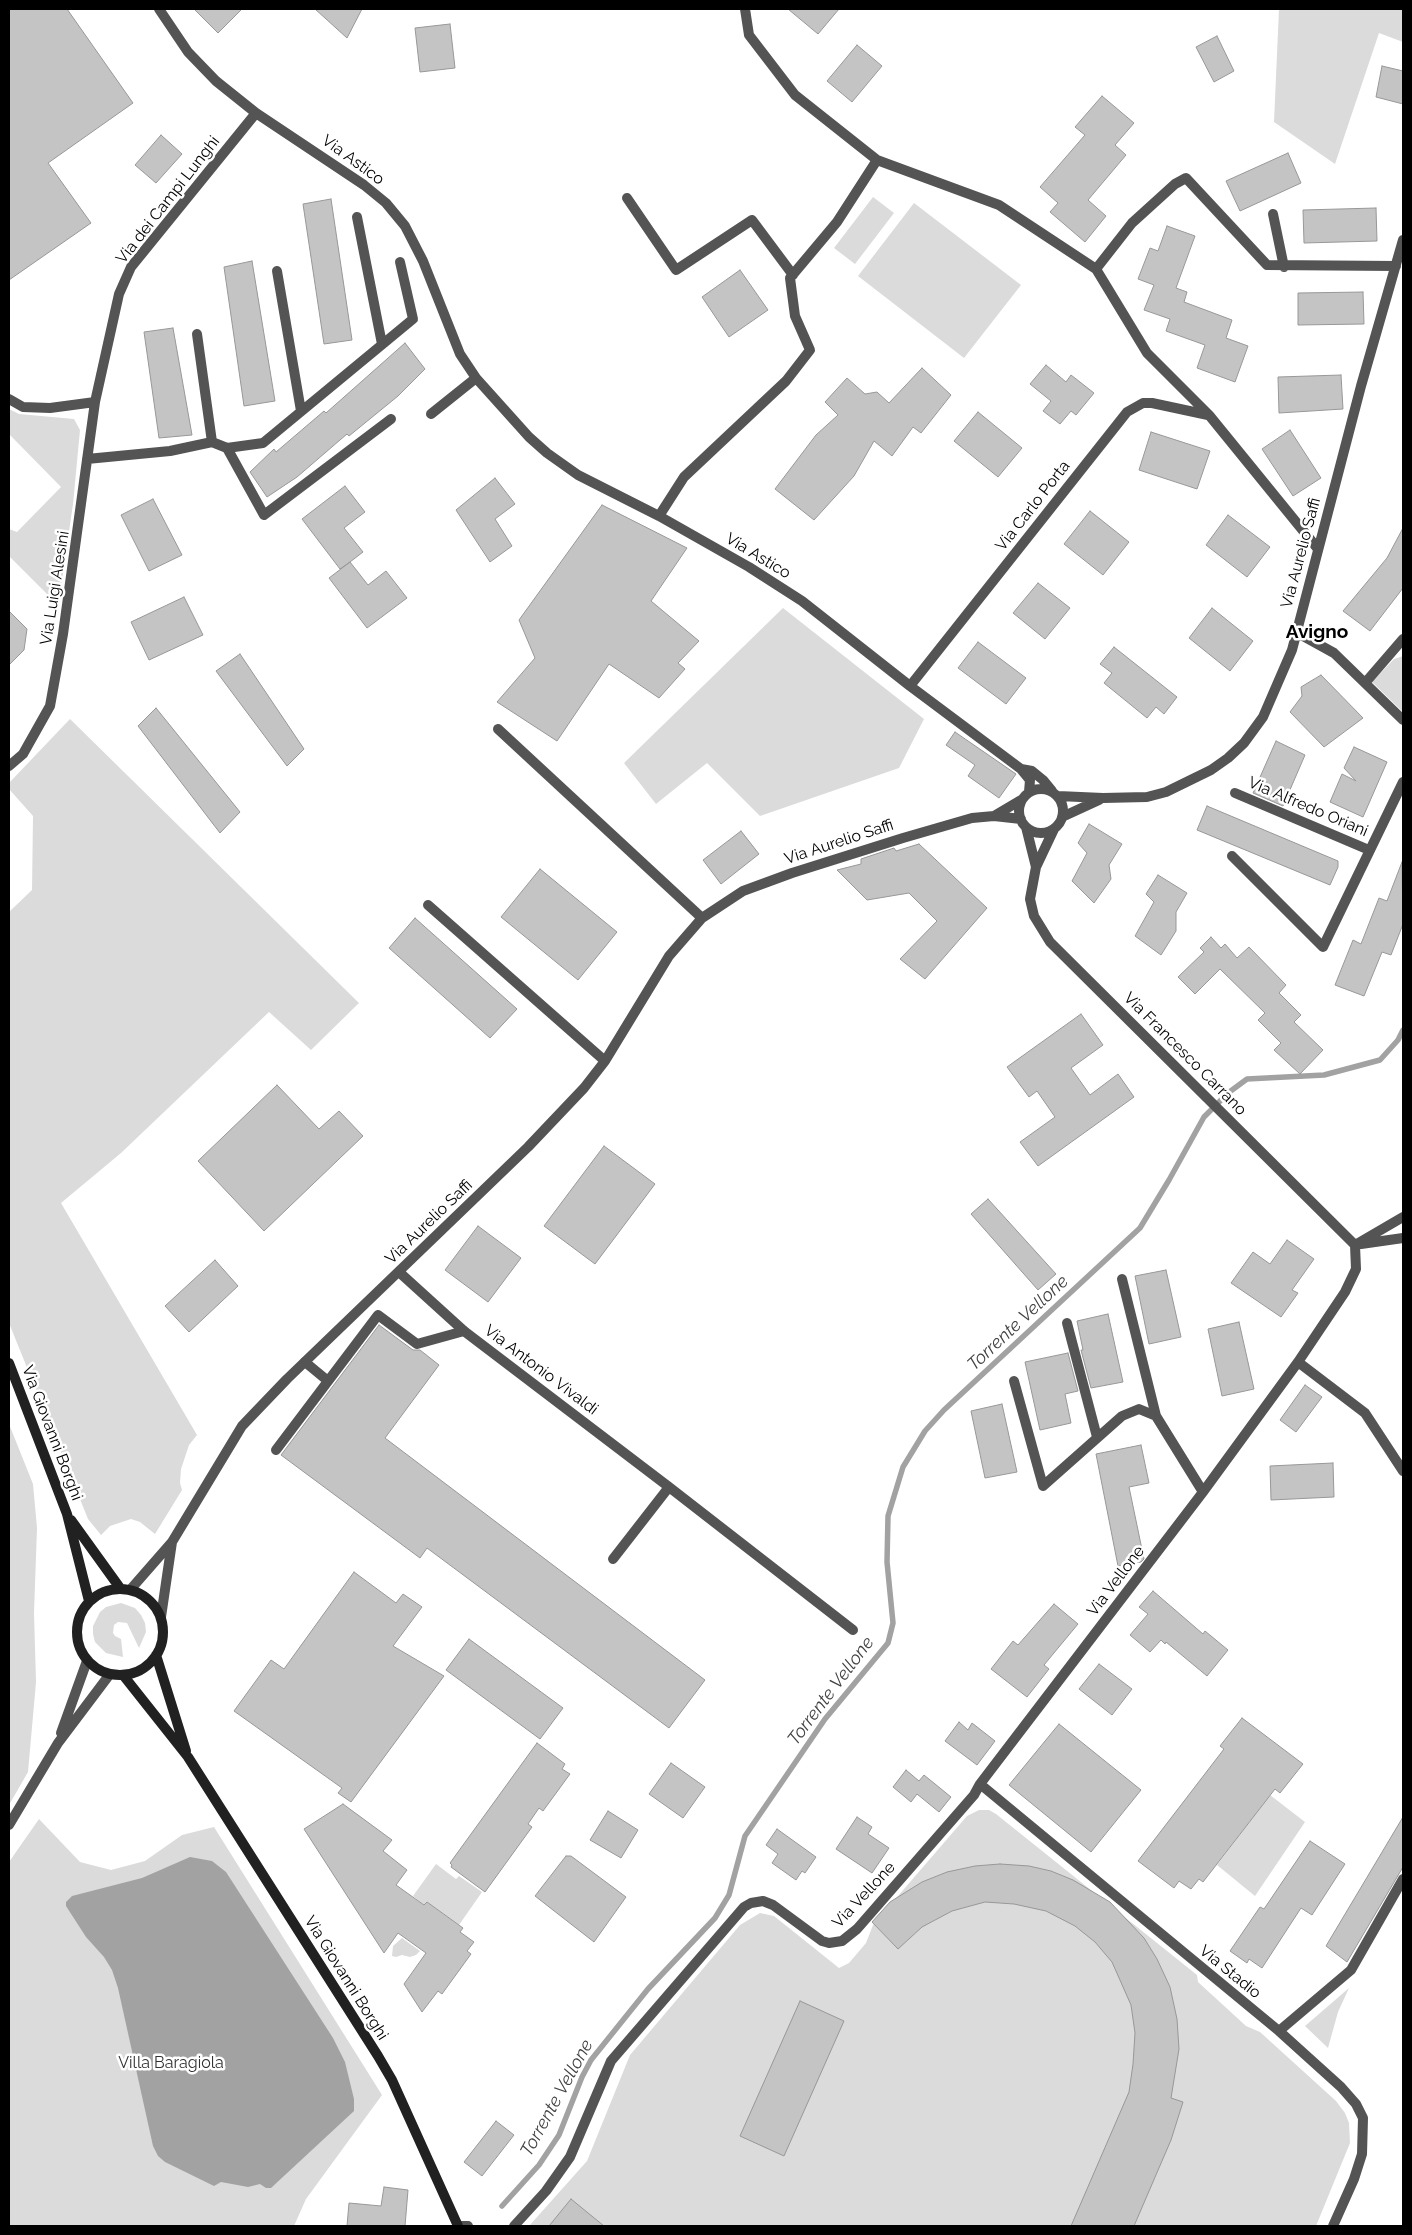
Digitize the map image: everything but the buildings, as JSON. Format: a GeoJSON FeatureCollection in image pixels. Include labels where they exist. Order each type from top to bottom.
{"type":"FeatureCollection","features":[{"type":"Feature","properties":{"kind":"main road","name":"Via Giovanni Borghi"},"geometry":{"type":"LineString","coordinates":[[9,1363],[67,1514],[89,1601]]}},
{"type":"Feature","properties":{"kind":"main road","name":"Via Giovanni Borghi"},"geometry":{"type":"LineString","coordinates":[[67,1514],[125,1589]]}},
{"type":"Feature","properties":{"kind":"main road"},"geometry":{"type":"LineString","coordinates":[[125,1589],[148,1600],[161,1617],[162,1643],[148,1665],[136,1672],[123,1675],[110,1674],[97,1669],[87,1661],[76,1637],[77,1624],[81,1611],[89,1601],[109,1590],[125,1589]]}},
{"type":"Feature","properties":{"kind":"main road","name":"Via Giovanni Borghi"},"geometry":{"type":"LineString","coordinates":[[156,1655],[188,1757]]}},
{"type":"Feature","properties":{"kind":"main road","name":"Via Giovanni Borghi"},"geometry":{"type":"LineString","coordinates":[[123,1675],[188,1757],[378,2056],[392,2080],[458,2226]]}},
{"type":"Feature","properties":{"kind":"street","name":"Via Astico"},"geometry":{"type":"LineString","coordinates":[[159,9],[188,52],[216,81],[256,113],[364,185],[386,203],[405,226],[423,261],[460,354],[476,378],[529,437],[547,453],[578,475],[659,516],[749,567],[802,601],[910,686],[1021,769],[1032,771],[1044,780],[1055,794]]}},
{"type":"Feature","properties":{"kind":"street"},"geometry":{"type":"LineString","coordinates":[[744,9],[749,35],[796,95],[877,160],[999,205],[1096,269],[1147,353],[1209,415],[1318,549]]}},
{"type":"Feature","properties":{"kind":"street","name":"Via dei Campi Lunghi"},"geometry":{"type":"LineString","coordinates":[[95,402],[119,294],[131,267],[256,113]]}},
{"type":"Feature","properties":{"kind":"street"},"geometry":{"type":"LineString","coordinates":[[659,516],[684,477],[786,381],[810,350],[795,316],[790,278],[837,222],[877,160]]}},
{"type":"Feature","properties":{"kind":"street"},"geometry":{"type":"LineString","coordinates":[[1096,269],[1132,223],[1175,184],[1186,178],[1267,265],[1284,267],[1396,266]]}},
{"type":"Feature","properties":{"kind":"street"},"geometry":{"type":"LineString","coordinates":[[627,198],[676,270],[752,220],[792,275]]}},
{"type":"Feature","properties":{"kind":"street"},"geometry":{"type":"LineString","coordinates":[[1274,214],[1284,267]]}},
{"type":"Feature","properties":{"kind":"street"},"geometry":{"type":"LineString","coordinates":[[357,217],[382,344]]}},
{"type":"Feature","properties":{"kind":"street","name":"Via Aurelio Saffi"},"geometry":{"type":"LineString","coordinates":[[994,816],[1021,800],[1029,792],[1037,789],[1055,794],[1103,798],[1147,796],[1166,792],[1211,770],[1228,758],[1244,744],[1264,717],[1292,650],[1403,240]]}},
{"type":"Feature","properties":{"kind":"street"},"geometry":{"type":"LineString","coordinates":[[87,460],[170,451],[212,442],[227,448],[263,442],[413,319],[400,262]]}},
{"type":"Feature","properties":{"kind":"street"},"geometry":{"type":"LineString","coordinates":[[277,271],[301,410]]}},
{"type":"Feature","properties":{"kind":"street"},"geometry":{"type":"LineString","coordinates":[[197,334],[212,442]]}},
{"type":"Feature","properties":{"kind":"street"},"geometry":{"type":"LineString","coordinates":[[432,414],[476,378]]}},
{"type":"Feature","properties":{"kind":"street"},"geometry":{"type":"LineString","coordinates":[[9,399],[23,407],[50,408],[95,402]]}},
{"type":"Feature","properties":{"kind":"street","name":"Via Luigi Alesini"},"geometry":{"type":"LineString","coordinates":[[9,766],[23,754],[50,706],[63,634],[95,402]]}},
{"type":"Feature","properties":{"kind":"street","name":"Via Carlo Porta"},"geometry":{"type":"LineString","coordinates":[[910,686],[1127,412],[1139,405],[1152,403],[1209,415]]}},
{"type":"Feature","properties":{"kind":"street"},"geometry":{"type":"LineString","coordinates":[[227,448],[264,515],[391,419]]}},
{"type":"Feature","properties":{"kind":"street"},"geometry":{"type":"LineString","coordinates":[[1296,632],[1334,653],[1403,720]]}},
{"type":"Feature","properties":{"kind":"street"},"geometry":{"type":"LineString","coordinates":[[1365,683],[1399,650],[1403,639]]}},
{"type":"Feature","properties":{"kind":"street"},"geometry":{"type":"LineString","coordinates":[[498,729],[702,918]]}},
{"type":"Feature","properties":{"kind":"street"},"geometry":{"type":"LineString","coordinates":[[1021,769],[1030,780],[1029,792]]}},
{"type":"Feature","properties":{"kind":"street","name":"Via Alfredo Oriani"},"geometry":{"type":"LineString","coordinates":[[1232,856],[1323,947],[1403,782]]}},
{"type":"Feature","properties":{"kind":"street","name":"Via Alfredo Oriani"},"geometry":{"type":"LineString","coordinates":[[1235,793],[1369,850]]}},
{"type":"Feature","properties":{"kind":"street"},"geometry":{"type":"LineString","coordinates":[[1054,829],[1062,817],[1063,810],[1055,794]]}},
{"type":"Feature","properties":{"kind":"street","name":"Via Aurelio Saffi"},"geometry":{"type":"LineString","coordinates":[[1062,817],[1103,798]]}},
{"type":"Feature","properties":{"kind":"street"},"geometry":{"type":"LineString","coordinates":[[1021,800],[1019,807],[1023,823]]}},
{"type":"Feature","properties":{"kind":"street","name":"Via Aurelio Saffi"},"geometry":{"type":"LineString","coordinates":[[125,1589],[172,1542],[242,1426],[305,1362],[560,1114],[584,1088],[605,1061],[669,956],[702,918],[743,891],[792,873],[972,818],[994,816],[1023,823],[1040,833],[1054,829]]}},
{"type":"Feature","properties":{"kind":"street","name":"Via Francesco Carrano"},"geometry":{"type":"LineString","coordinates":[[1023,823],[1036,867]]}},
{"type":"Feature","properties":{"kind":"street","name":"Via Francesco Carrano"},"geometry":{"type":"LineString","coordinates":[[1054,829],[1036,867],[1030,899],[1031,908],[1050,942],[1355,1245]]}},
{"type":"Feature","properties":{"kind":"street"},"geometry":{"type":"LineString","coordinates":[[428,905],[605,1061]]}},
{"type":"Feature","properties":{"kind":"street"},"geometry":{"type":"LineString","coordinates":[[1355,1245],[1403,1217]]}},
{"type":"Feature","properties":{"kind":"street"},"geometry":{"type":"LineString","coordinates":[[1355,1245],[1403,1238]]}},
{"type":"Feature","properties":{"kind":"street","name":"Via Vellone"},"geometry":{"type":"LineString","coordinates":[[514,2226],[546,2191],[570,2157],[611,2060],[744,1907],[752,1902],[764,1901],[773,1905],[822,1941],[836,1943],[848,1938],[974,1795],[980,1784],[1203,1492],[1298,1362],[1345,1292],[1356,1269],[1355,1245]]}},
{"type":"Feature","properties":{"kind":"street","name":"Via Antonio Vivaldi"},"geometry":{"type":"LineString","coordinates":[[399,1272],[464,1331],[853,1630]]}},
{"type":"Feature","properties":{"kind":"street"},"geometry":{"type":"LineString","coordinates":[[1122,1279],[1156,1416],[1203,1492]]}},
{"type":"Feature","properties":{"kind":"street"},"geometry":{"type":"LineString","coordinates":[[276,1450],[378,1315],[417,1344],[464,1331]]}},
{"type":"Feature","properties":{"kind":"street"},"geometry":{"type":"LineString","coordinates":[[1066,1324],[1097,1437]]}},
{"type":"Feature","properties":{"kind":"street"},"geometry":{"type":"LineString","coordinates":[[305,1362],[328,1381]]}},
{"type":"Feature","properties":{"kind":"street"},"geometry":{"type":"LineString","coordinates":[[1298,1362],[1364,1413],[1403,1471]]}},
{"type":"Feature","properties":{"kind":"street"},"geometry":{"type":"LineString","coordinates":[[1014,1381],[1043,1486],[1122,1416],[1138,1409],[1156,1416]]}},
{"type":"Feature","properties":{"kind":"street"},"geometry":{"type":"LineString","coordinates":[[613,1559],[669,1487]]}},
{"type":"Feature","properties":{"kind":"street","name":"Via Aurelio Saffi"},"geometry":{"type":"LineString","coordinates":[[161,1617],[172,1542]]}},
{"type":"Feature","properties":{"kind":"street"},"geometry":{"type":"LineString","coordinates":[[58,1742],[87,1661]]}},
{"type":"Feature","properties":{"kind":"street"},"geometry":{"type":"LineString","coordinates":[[9,1825],[58,1742],[110,1674]]}},
{"type":"Feature","properties":{"kind":"street","name":"Via Stadio"},"geometry":{"type":"LineString","coordinates":[[980,1784],[1279,2032],[1341,2087],[1356,2104],[1363,2118],[1362,2154],[1354,2178],[1333,2226]]}},
{"type":"Feature","properties":{"kind":"street"},"geometry":{"type":"LineString","coordinates":[[1279,2032],[1351,1970],[1403,1879]]}},
{"type":"Feature","properties":{"kind":"street"},"geometry":{"type":"LineString","coordinates":[[458,2226],[468,2226]]}},
{"type":"Feature","properties":{"kind":"green space"},"geometry":{"type":"Polygon","coordinates":[[[1279,9],[1403,9],[1403,42],[1379,33],[1335,164],[1274,122],[1279,9]]]}},
{"type":"Feature","properties":{"kind":"green space"},"geometry":{"type":"Polygon","coordinates":[[[873,197],[894,213],[855,264],[834,248],[873,197]]]}},
{"type":"Feature","properties":{"kind":"green space"},"geometry":{"type":"Polygon","coordinates":[[[914,203],[1021,285],[964,358],[858,276],[914,203]]]}},
{"type":"Feature","properties":{"kind":"green space"},"geometry":{"type":"Polygon","coordinates":[[[9,409],[19,414],[74,419],[80,430],[73,504],[60,594],[47,594],[9,556],[9,529],[17,532],[61,487],[9,434],[9,409]]]}},
{"type":"Feature","properties":{"kind":"green space"},"geometry":{"type":"Polygon","coordinates":[[[783,608],[924,719],[899,768],[760,816],[707,763],[656,804],[624,763],[783,608]]]}},
{"type":"Feature","properties":{"kind":"green space"},"geometry":{"type":"Polygon","coordinates":[[[1403,656],[1403,712],[1372,682],[1394,659],[1403,656]]]}},
{"type":"Feature","properties":{"kind":"green space"},"geometry":{"type":"Polygon","coordinates":[[[70,719],[359,1003],[311,1050],[269,1012],[121,1153],[61,1203],[197,1435],[189,1445],[181,1469],[180,1483],[182,1490],[155,1534],[140,1522],[131,1519],[110,1526],[101,1535],[88,1519],[9,1323],[9,912],[32,890],[33,816],[9,789],[9,783],[70,719]]]}},
{"type":"Feature","properties":{"kind":"green space"},"geometry":{"type":"Polygon","coordinates":[[[9,1424],[33,1484],[37,1528],[34,1613],[36,1682],[28,1772],[9,1805],[9,1424]]]}},
{"type":"Feature","properties":{"kind":"green space"},"geometry":{"type":"Polygon","coordinates":[[[121,1603],[135,1608],[145,1623],[146,1632],[139,1648],[127,1623],[118,1622],[114,1625],[113,1633],[121,1639],[123,1657],[106,1653],[95,1642],[93,1634],[93,1626],[100,1612],[106,1607],[121,1603]]]}},
{"type":"Feature","properties":{"kind":"green space"},"geometry":{"type":"Polygon","coordinates":[[[1270,1795],[1305,1822],[1255,1896],[1217,1865],[1270,1795]]]}},
{"type":"Feature","properties":{"kind":"green space"},"geometry":{"type":"Polygon","coordinates":[[[979,1810],[989,1810],[996,1814],[1197,1975],[1198,1982],[1246,2026],[1260,2032],[1336,2101],[1345,2113],[1349,2123],[1350,2143],[1316,2226],[529,2226],[587,2161],[630,2055],[740,1925],[760,1913],[774,1916],[839,1968],[849,1963],[866,1943],[873,1925],[967,1816],[979,1810]]]}},
{"type":"Feature","properties":{"kind":"green space","name":"Villa Baragiola"},"geometry":{"type":"Polygon","coordinates":[[[39,1819],[80,1862],[111,1870],[145,1861],[182,1835],[214,1827],[382,2095],[306,2199],[294,2226],[9,2226],[9,1862],[39,1819]]]}},
{"type":"Feature","properties":{"kind":"green space"},"geometry":{"type":"Polygon","coordinates":[[[436,1864],[456,1879],[459,1876],[482,1892],[459,1925],[427,1902],[424,1905],[413,1896],[436,1864]]]}},
{"type":"Feature","properties":{"kind":"green space"},"geometry":{"type":"Polygon","coordinates":[[[402,1938],[420,1951],[410,1957],[402,1955],[392,1956],[393,1946],[402,1938]]]}},
{"type":"Feature","properties":{"kind":"green space"},"geometry":{"type":"Polygon","coordinates":[[[1349,1988],[1338,2012],[1328,2048],[1305,2026],[1349,1988]]]}},
{"type":"Feature","properties":{"kind":"shaded area"},"geometry":{"type":"Polygon","coordinates":[[[190,1857],[212,1861],[226,1872],[333,2038],[345,2062],[354,2099],[354,2111],[271,2188],[266,2188],[260,2184],[248,2187],[221,2182],[214,2186],[165,2162],[158,2156],[153,2146],[118,1988],[112,1970],[104,1957],[86,1937],[66,1906],[66,1902],[72,1896],[142,1878],[190,1857]]]}},
{"type":"Feature","properties":{"kind":"waterway","name":"Torrente Vellone"},"geometry":{"type":"LineString","coordinates":[[502,2206],[539,2165],[559,2135],[582,2077],[591,2060],[648,1989],[715,1918],[729,1895],[745,1836],[825,1719],[888,1643],[893,1623],[887,1562],[888,1516],[903,1467],[925,1431],[944,1410],[1140,1228],[1204,1117],[1228,1093],[1247,1079],[1324,1075],[1380,1060],[1398,1040],[1403,1030]]}},
{"type":"Feature","properties":{"kind":"district","name":"Avigno"},"geometry":{"type":"Point","coordinates":[1317,632]}}]}
